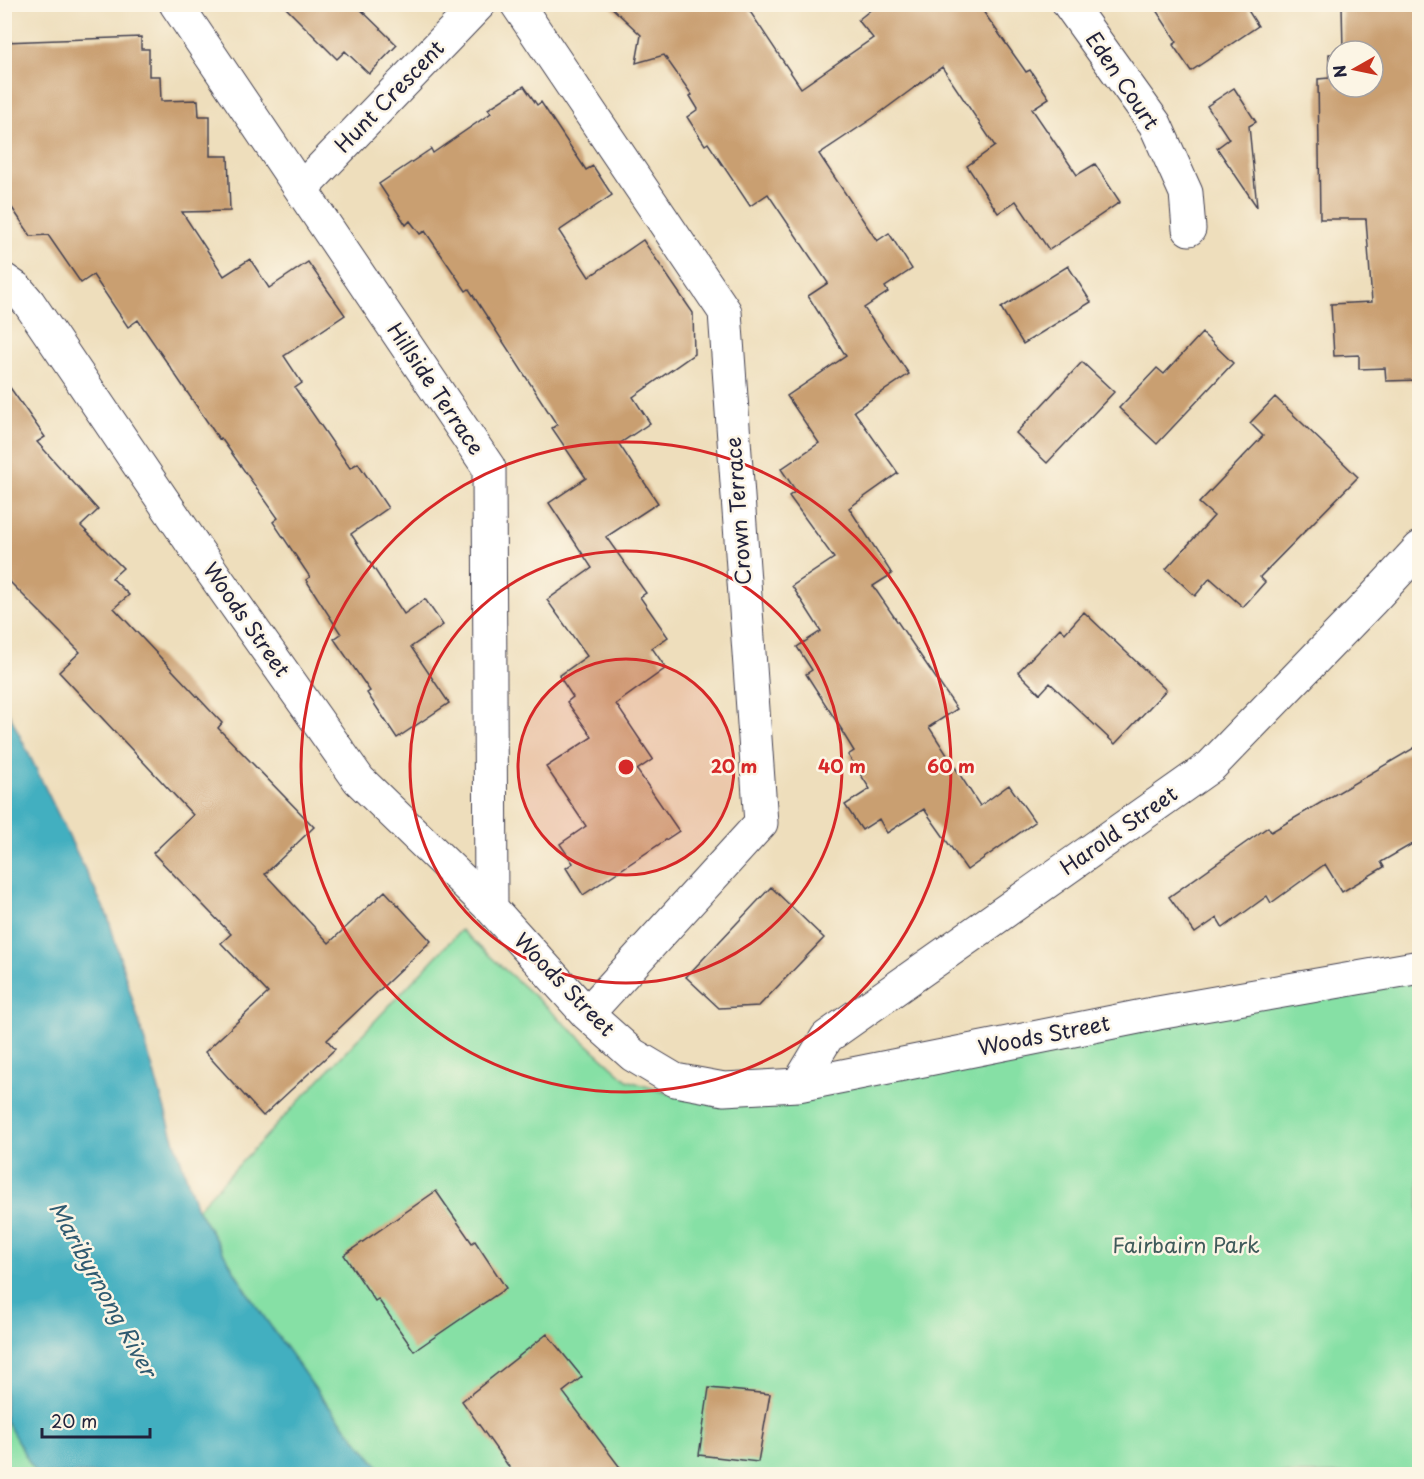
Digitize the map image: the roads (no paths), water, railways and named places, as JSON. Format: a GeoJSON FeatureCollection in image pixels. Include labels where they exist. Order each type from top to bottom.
{"type":"FeatureCollection","features":[{"type":"Feature","properties":{"kind":"street","name":"Hillside Terrace"},"geometry":{"type":"LineString","coordinates":[[176,4],[489,468],[491,908]]}},
{"type":"Feature","properties":{"kind":"street","name":"Hunt Crescent"},"geometry":{"type":"LineString","coordinates":[[301,189],[479,4]]}},
{"type":"Feature","properties":{"kind":"street","name":"Crown Terrace"},"geometry":{"type":"LineString","coordinates":[[517,4],[725,312],[761,823],[586,1014]]}},
{"type":"Feature","properties":{"kind":"street","name":"Eden Court"},"geometry":{"type":"LineString","coordinates":[[1069,4],[1155,124],[1186,193],[1189,229]]}},
{"type":"Feature","properties":{"kind":"street","name":"Woods Street"},"geometry":{"type":"LineString","coordinates":[[4,280],[17,288],[29,303],[198,552],[359,780],[491,908],[586,1014],[633,1055],[675,1080],[724,1089],[798,1085],[1158,1013],[1419,967]]}},
{"type":"Feature","properties":{"kind":"street","name":"Harold Street"},"geometry":{"type":"LineString","coordinates":[[798,1085],[827,1037],[1211,766],[1371,601],[1419,548]]}},
{"type":"Feature","properties":{"kind":"water","name":"Maribyrnong River"},"geometry":{"type":"Polygon","coordinates":[[[4,703],[108,917],[170,1127],[197,1209],[252,1300],[321,1397],[385,1474],[36,1474],[5,1419],[4,703]]]}},
{"type":"Feature","properties":{"kind":"park label","name":"Fairbairn Park"},"geometry":{"type":"Point","coordinates":[1186,1246]}}]}
